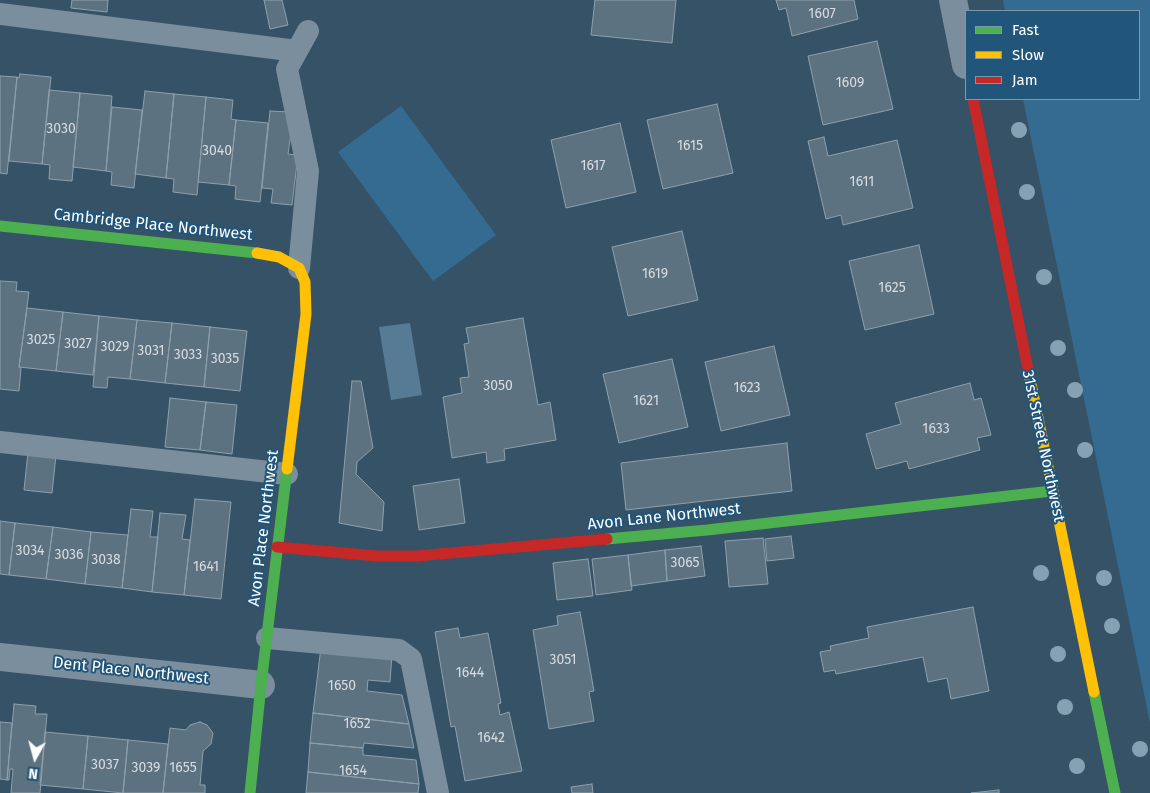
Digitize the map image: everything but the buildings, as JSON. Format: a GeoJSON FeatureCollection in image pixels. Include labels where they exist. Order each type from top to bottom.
{"type":"FeatureCollection","features":[{"type":"Feature","properties":{"kind":"street"},"geometry":{"type":"LineString","coordinates":[[953,0],[965,60]]}},
{"type":"Feature","properties":{"kind":"street","name":"31st Street Northwest"},"geometry":{"type":"LineString","coordinates":[[973,100],[1115,793]]}},
{"type":"Feature","properties":{"kind":"street","name":"Cambridge Place Northwest"},"geometry":{"type":"LineString","coordinates":[[0,226],[260,252],[279,257],[298,268]]}},
{"type":"Feature","properties":{"kind":"street","name":"Avon Place Northwest"},"geometry":{"type":"LineString","coordinates":[[250,793],[261,685],[306,314],[305,282],[298,268]]}},
{"type":"Feature","properties":{"kind":"street","name":"Avon Lane Northwest"},"geometry":{"type":"LineString","coordinates":[[278,547],[376,556],[417,556],[717,528],[1052,491]]}},
{"type":"Feature","properties":{"kind":"street","name":"Dent Place Northwest"},"geometry":{"type":"LineString","coordinates":[[0,657],[261,685]]}},
{"type":"Feature","properties":{"kind":"lane"},"geometry":{"type":"LineString","coordinates":[[0,14],[297,51]]}},
{"type":"Feature","properties":{"kind":"lane"},"geometry":{"type":"LineString","coordinates":[[298,268],[308,171],[287,69],[308,31]]}},
{"type":"Feature","properties":{"kind":"lane"},"geometry":{"type":"LineString","coordinates":[[0,442],[287,474]]}},
{"type":"Feature","properties":{"kind":"lane"},"geometry":{"type":"LineString","coordinates":[[267,638],[399,650],[411,659],[438,793]]}},
{"type":"Feature","properties":{"kind":"shaded area"},"geometry":{"type":"Polygon","coordinates":[[[1003,0],[1150,0],[1150,723],[1023,100],[1140,100],[1140,10],[1005,10],[1003,0]]]}},
{"type":"Feature","properties":{"kind":"shaded area"},"geometry":{"type":"Polygon","coordinates":[[[401,106],[496,235],[433,281],[338,152],[401,106]]]}},
{"type":"Feature","properties":{"kind":"shaded area"},"geometry":{"type":"Polygon","coordinates":[[[410,323],[422,395],[391,400],[379,327],[410,323]]]}},
{"type":"Feature","properties":{"kind":"traffic: fast"},"geometry":{"type":"LineString","coordinates":[[0,226],[257,253]]}},
{"type":"Feature","properties":{"kind":"traffic: fast"},"geometry":{"type":"LineString","coordinates":[[250,793],[287,469]]}},
{"type":"Feature","properties":{"kind":"traffic: fast"},"geometry":{"type":"LineString","coordinates":[[607,539],[707,530],[1052,491]]}},
{"type":"Feature","properties":{"kind":"traffic: fast"},"geometry":{"type":"LineString","coordinates":[[1094,692],[1115,793]]}},
{"type":"Feature","properties":{"kind":"traffic: slow"},"geometry":{"type":"LineString","coordinates":[[257,253],[279,257],[299,268],[305,282],[306,314],[287,469]]}},
{"type":"Feature","properties":{"kind":"traffic: slow"},"geometry":{"type":"LineString","coordinates":[[1029,374],[1094,692]]}},
{"type":"Feature","properties":{"kind":"traffic: jam"},"geometry":{"type":"LineString","coordinates":[[973,100],[1029,374]]}},
{"type":"Feature","properties":{"kind":"traffic: jam"},"geometry":{"type":"LineString","coordinates":[[277,547],[377,556],[417,556],[607,539]]}}]}
